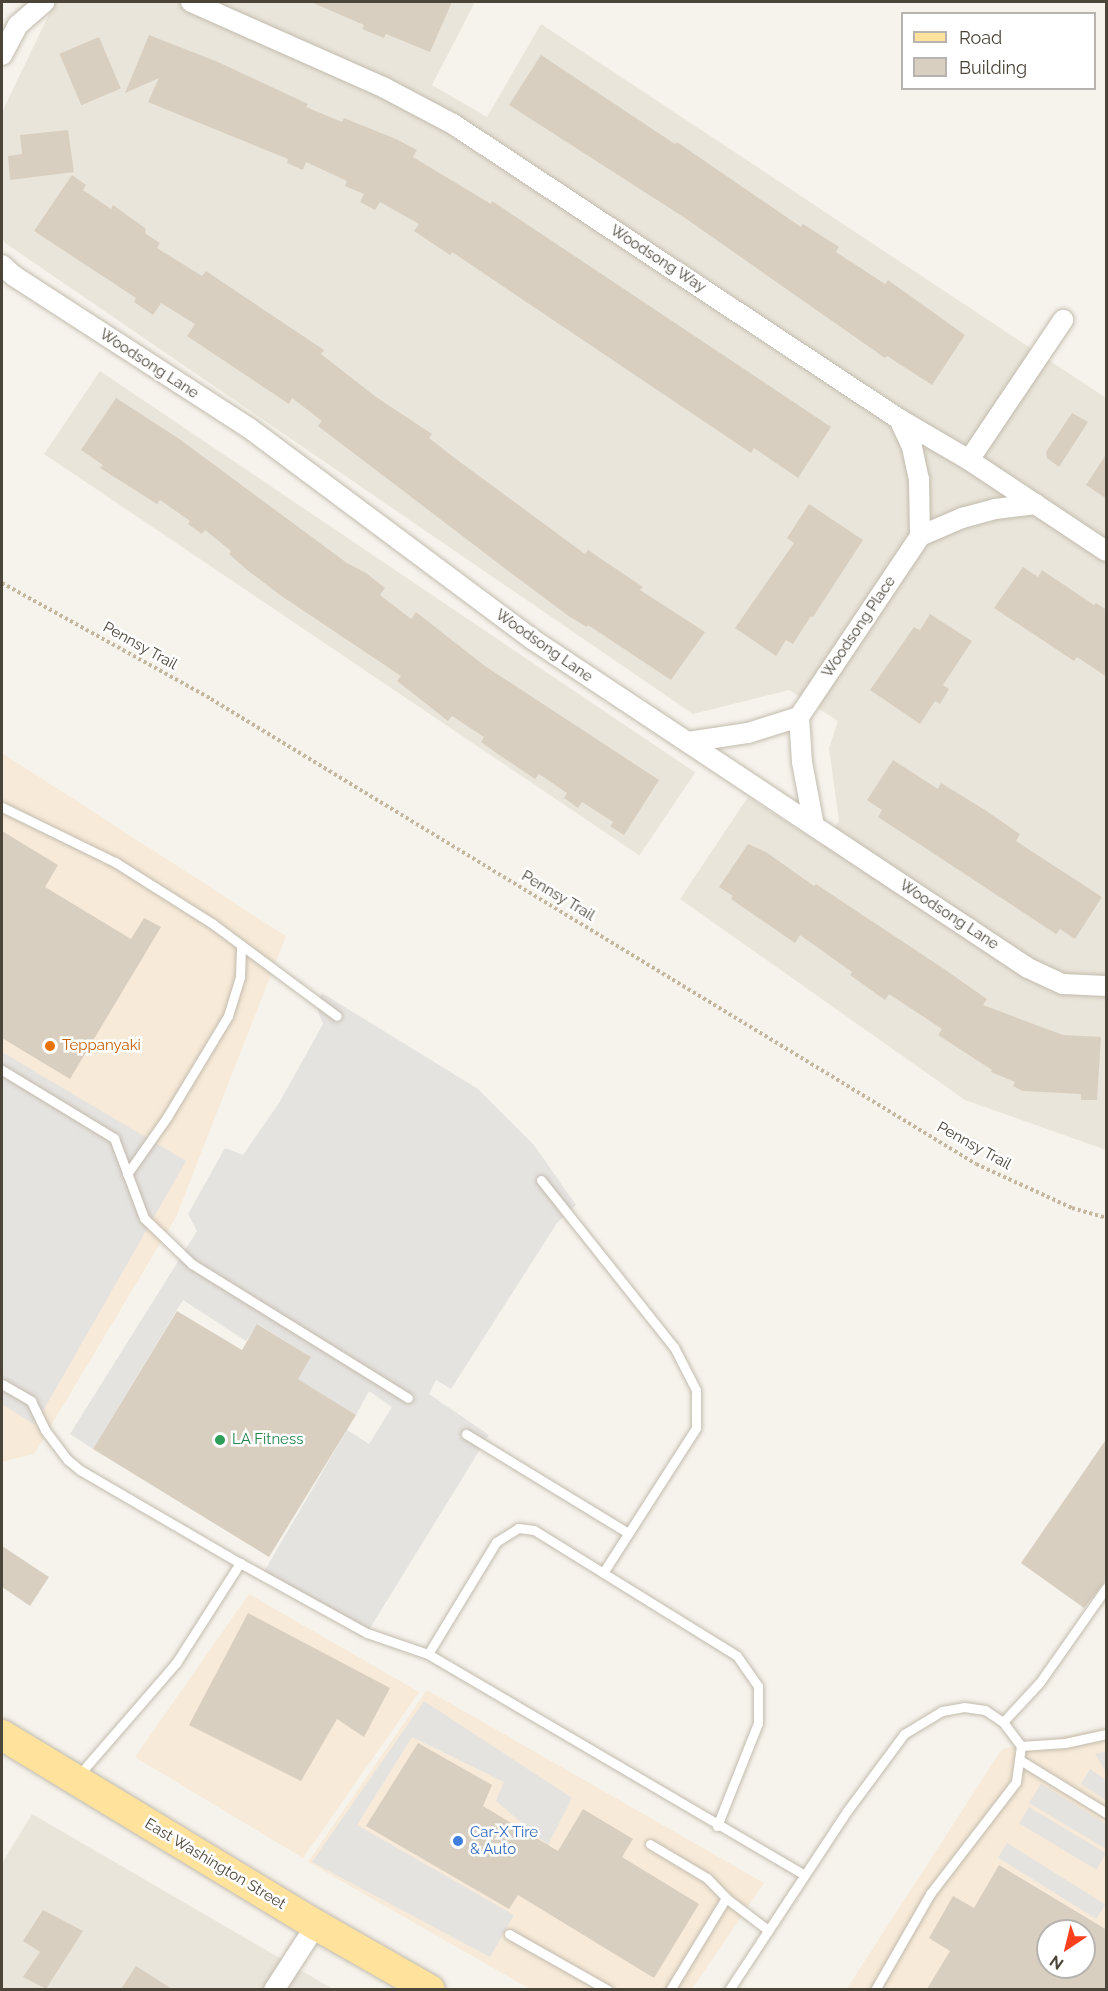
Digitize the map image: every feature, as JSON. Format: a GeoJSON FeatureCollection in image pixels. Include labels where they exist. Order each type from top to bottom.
{"type":"FeatureCollection","features":[{"type":"Feature","properties":{"kind":"main road","name":"East Washington Street"},"geometry":{"type":"LineString","coordinates":[[2,1735],[316,1925],[430,1989]]}},
{"type":"Feature","properties":{"kind":"street"},"geometry":{"type":"LineString","coordinates":[[5,46],[24,2]]}},
{"type":"Feature","properties":{"kind":"street"},"geometry":{"type":"LineString","coordinates":[[5,46],[24,19],[44,2]]}},
{"type":"Feature","properties":{"kind":"street","name":"Woodsong Way"},"geometry":{"type":"LineString","coordinates":[[191,2],[424,107],[899,419],[969,460],[1107,551]]}},
{"type":"Feature","properties":{"kind":"street","name":"Woodsong Lane"},"geometry":{"type":"LineString","coordinates":[[2,265],[14,276],[249,428],[532,639],[1046,978],[1080,987],[1107,986]]}},
{"type":"Feature","properties":{"kind":"street"},"geometry":{"type":"LineString","coordinates":[[969,460],[1063,320]]}},
{"type":"Feature","properties":{"kind":"street"},"geometry":{"type":"LineString","coordinates":[[899,419],[912,447],[919,479],[920,536],[954,521],[994,509],[1036,504]]}},
{"type":"Feature","properties":{"kind":"street","name":"Woodsong Place"},"geometry":{"type":"LineString","coordinates":[[799,717],[920,536]]}},
{"type":"Feature","properties":{"kind":"street"},"geometry":{"type":"LineString","coordinates":[[688,742],[748,734],[799,717],[802,762],[814,826]]}},
{"type":"Feature","properties":{"kind":"street"},"geometry":{"type":"LineString","coordinates":[[274,1989],[316,1925]]}},
{"type":"Feature","properties":{"kind":"lane"},"geometry":{"type":"LineString","coordinates":[[2,807],[115,862],[242,945],[337,1016]]}},
{"type":"Feature","properties":{"kind":"lane"},"geometry":{"type":"LineString","coordinates":[[127,1174],[167,1116],[228,1016],[238,987],[242,945]]}},
{"type":"Feature","properties":{"kind":"lane"},"geometry":{"type":"LineString","coordinates":[[2,1070],[114,1138],[144,1218],[192,1264],[408,1398]]}},
{"type":"Feature","properties":{"kind":"lane"},"geometry":{"type":"LineString","coordinates":[[541,1180],[674,1347],[696,1390],[696,1428],[603,1573]]}},
{"type":"Feature","properties":{"kind":"lane"},"geometry":{"type":"LineString","coordinates":[[2,1384],[31,1401],[45,1430],[68,1460],[240,1563],[367,1633],[428,1654],[717,1826],[804,1875]]}},
{"type":"Feature","properties":{"kind":"lane"},"geometry":{"type":"LineString","coordinates":[[466,1434],[628,1533]]}},
{"type":"Feature","properties":{"kind":"lane"},"geometry":{"type":"LineString","coordinates":[[428,1654],[496,1542],[518,1528],[534,1530],[737,1656],[758,1686],[758,1723],[717,1826]]}},
{"type":"Feature","properties":{"kind":"lane"},"geometry":{"type":"LineString","coordinates":[[75,1780],[176,1662],[240,1563]]}},
{"type":"Feature","properties":{"kind":"lane"},"geometry":{"type":"LineString","coordinates":[[1003,1722],[1040,1682],[1107,1588]]}},
{"type":"Feature","properties":{"kind":"lane"},"geometry":{"type":"LineString","coordinates":[[729,1989],[804,1875],[904,1734],[942,1711],[964,1707],[985,1710],[1003,1722],[1021,1746],[1016,1782],[930,1894],[875,1989]]}},
{"type":"Feature","properties":{"kind":"lane"},"geometry":{"type":"LineString","coordinates":[[1021,1746],[1065,1743],[1107,1734]]}},
{"type":"Feature","properties":{"kind":"lane"},"geometry":{"type":"LineString","coordinates":[[1020,1760],[1107,1813]]}},
{"type":"Feature","properties":{"kind":"lane"},"geometry":{"type":"LineString","coordinates":[[650,1844],[707,1878],[726,1898],[768,1930]]}},
{"type":"Feature","properties":{"kind":"lane"},"geometry":{"type":"LineString","coordinates":[[670,1989],[726,1898]]}},
{"type":"Feature","properties":{"kind":"lane"},"geometry":{"type":"LineString","coordinates":[[509,1934],[608,1989]]}},
{"type":"Feature","properties":{"kind":"path","name":"Pennsy Trail"},"geometry":{"type":"LineString","coordinates":[[2,583],[211,699],[976,1164],[1072,1208],[1107,1218]]}},
{"type":"Feature","properties":{"kind":"shaded area"},"geometry":{"type":"Polygon","coordinates":[[[55,2],[475,2],[432,85],[487,117],[541,24],[1106,398],[1106,1150],[965,1100],[680,899],[748,797],[822,845],[839,821],[829,748],[838,721],[789,690],[693,714],[5,243],[2,238],[2,112],[55,2]]]}},
{"type":"Feature","properties":{"kind":"shaded area"},"geometry":{"type":"Polygon","coordinates":[[[100,371],[695,773],[639,855],[44,454],[100,371]]]}},
{"type":"Feature","properties":{"kind":"shaded area"},"geometry":{"type":"Polygon","coordinates":[[[2,753],[286,936],[176,1217],[34,1454],[2,1462],[2,753]]]}},
{"type":"Feature","properties":{"kind":"shaded area"},"geometry":{"type":"Polygon","coordinates":[[[322,993],[478,1089],[534,1145],[576,1205],[557,1223],[451,1389],[436,1380],[429,1394],[489,1435],[367,1633],[262,1575],[347,1430],[369,1444],[392,1407],[369,1391],[356,1415],[298,1379],[311,1357],[258,1324],[246,1341],[183,1300],[93,1449],[70,1434],[197,1231],[188,1214],[225,1148],[243,1155],[279,1103],[323,1024],[316,1006],[322,993]]]}},
{"type":"Feature","properties":{"kind":"shaded area"},"geometry":{"type":"Polygon","coordinates":[[[2,1052],[186,1161],[35,1425],[2,1404],[2,1052]]]}},
{"type":"Feature","properties":{"kind":"shaded area"},"geometry":{"type":"Polygon","coordinates":[[[249,1594],[419,1692],[303,1858],[135,1757],[249,1594]]]}},
{"type":"Feature","properties":{"kind":"shaded area"},"geometry":{"type":"Polygon","coordinates":[[[427,1690],[764,1883],[692,1989],[532,1990],[308,1862],[427,1690]]]}},
{"type":"Feature","properties":{"kind":"shaded area"},"geometry":{"type":"Polygon","coordinates":[[[424,1701],[572,1798],[548,1845],[496,1801],[504,1782],[412,1737],[357,1825],[514,1915],[490,1957],[312,1862],[424,1701]]]}},
{"type":"Feature","properties":{"kind":"shaded area"},"geometry":{"type":"Polygon","coordinates":[[[1106,1728],[1106,1989],[846,1990],[1002,1749],[1106,1728]]]}},
{"type":"Feature","properties":{"kind":"shaded area"},"geometry":{"type":"Polygon","coordinates":[[[1106,1751],[1106,1770],[1105,1771],[1095,1754],[1106,1751]]]}},
{"type":"Feature","properties":{"kind":"shaded area"},"geometry":{"type":"Polygon","coordinates":[[[1090,1769],[1106,1780],[1106,1800],[1081,1784],[1090,1769]]]}},
{"type":"Feature","properties":{"kind":"shaded area"},"geometry":{"type":"Polygon","coordinates":[[[1041,1784],[1106,1824],[1106,1849],[1029,1803],[1041,1784]]]}},
{"type":"Feature","properties":{"kind":"shaded area"},"geometry":{"type":"Polygon","coordinates":[[[1029,1807],[1106,1853],[1096,1870],[1019,1823],[1029,1807]]]}},
{"type":"Feature","properties":{"kind":"shaded area"},"geometry":{"type":"Polygon","coordinates":[[[32,1814],[333,1989],[2,1989],[2,1863],[32,1814]]]}},
{"type":"Feature","properties":{"kind":"shaded area"},"geometry":{"type":"Polygon","coordinates":[[[1007,1843],[1105,1904],[1096,1919],[998,1857],[1007,1843]]]}},
{"type":"Feature","properties":{"kind":"building"},"geometry":{"type":"Polygon","coordinates":[[[311,2],[452,2],[430,52],[386,34],[384,38],[362,29],[364,25],[311,2]]]}},
{"type":"Feature","properties":{"kind":"building"},"geometry":{"type":"Polygon","coordinates":[[[149,35],[218,62],[308,104],[306,107],[342,122],[344,118],[417,150],[413,157],[491,204],[492,201],[831,427],[798,478],[754,448],[751,453],[452,252],[450,255],[414,231],[419,224],[380,202],[375,210],[360,202],[364,194],[345,186],[347,181],[306,162],[303,170],[287,163],[288,159],[148,102],[159,78],[125,93],[149,35]]]}},
{"type":"Feature","properties":{"kind":"building"},"geometry":{"type":"Polygon","coordinates":[[[99,37],[121,89],[81,105],[59,54],[99,37]]]}},
{"type":"Feature","properties":{"kind":"building"},"geometry":{"type":"Polygon","coordinates":[[[541,55],[675,144],[677,142],[801,227],[803,224],[839,247],[836,252],[885,284],[888,280],[965,335],[932,385],[887,356],[885,358],[685,218],[509,105],[541,55]]]}},
{"type":"Feature","properties":{"kind":"building"},"geometry":{"type":"Polygon","coordinates":[[[68,130],[74,172],[10,180],[8,156],[22,154],[20,135],[68,130]]]}},
{"type":"Feature","properties":{"kind":"building"},"geometry":{"type":"Polygon","coordinates":[[[72,175],[86,185],[83,190],[111,209],[113,205],[145,228],[146,234],[160,243],[157,248],[202,276],[206,271],[324,350],[321,354],[376,397],[432,434],[429,438],[456,459],[585,554],[588,550],[643,587],[640,590],[705,632],[671,680],[588,625],[587,627],[570,617],[318,426],[322,421],[292,398],[289,404],[187,336],[195,324],[161,303],[153,315],[134,302],[136,298],[34,231],[72,175]]]}},
{"type":"Feature","properties":{"kind":"building"},"geometry":{"type":"Polygon","coordinates":[[[116,398],[178,438],[347,563],[366,573],[385,588],[380,595],[411,619],[416,612],[485,666],[659,780],[624,835],[610,826],[613,822],[582,802],[578,808],[564,798],[567,793],[539,774],[535,779],[495,752],[481,742],[484,737],[452,716],[448,721],[397,681],[401,676],[280,595],[246,569],[229,554],[231,551],[205,530],[202,534],[188,524],[190,521],[160,500],[157,504],[100,468],[103,465],[81,450],[116,398]]]}},
{"type":"Feature","properties":{"kind":"building"},"geometry":{"type":"Polygon","coordinates":[[[1072,413],[1088,422],[1059,467],[1047,458],[1046,452],[1072,413]]]}},
{"type":"Feature","properties":{"kind":"building"},"geometry":{"type":"Polygon","coordinates":[[[1107,453],[1107,499],[1086,485],[1107,453]]]}},
{"type":"Feature","properties":{"kind":"building"},"geometry":{"type":"Polygon","coordinates":[[[809,504],[863,540],[793,644],[786,640],[776,656],[735,628],[794,543],[787,538],[809,504]]]}},
{"type":"Feature","properties":{"kind":"building"},"geometry":{"type":"Polygon","coordinates":[[[1023,567],[1038,577],[1042,570],[1094,605],[1096,603],[1107,610],[1107,677],[1077,657],[1074,661],[994,608],[1023,567]]]}},
{"type":"Feature","properties":{"kind":"building"},"geometry":{"type":"Polygon","coordinates":[[[930,614],[972,641],[943,685],[949,689],[940,704],[935,701],[920,724],[870,690],[914,627],[920,630],[930,614]]]}},
{"type":"Feature","properties":{"kind":"building"},"geometry":{"type":"Polygon","coordinates":[[[893,760],[938,789],[941,783],[985,810],[1020,834],[1016,841],[1102,897],[1075,939],[1060,929],[1056,934],[878,817],[882,810],[867,800],[893,760]]]}},
{"type":"Feature","properties":{"kind":"building"},"geometry":{"type":"Polygon","coordinates":[[[2,831],[58,865],[45,887],[131,939],[144,918],[161,927],[70,1079],[2,1038],[2,831]]]}},
{"type":"Feature","properties":{"kind":"building"},"geometry":{"type":"Polygon","coordinates":[[[748,844],[766,852],[814,886],[816,884],[944,969],[987,999],[983,1005],[1063,1035],[1101,1037],[1097,1100],[1081,1100],[1081,1094],[1023,1091],[1013,1086],[1015,1082],[991,1072],[992,1070],[938,1035],[942,1029],[889,994],[885,1000],[850,975],[852,972],[800,935],[795,943],[731,899],[733,896],[719,887],[748,844]]]}},
{"type":"Feature","properties":{"kind":"building","name":"LA Fitness"},"geometry":{"type":"Polygon","coordinates":[[[177,1311],[242,1350],[257,1324],[311,1357],[298,1379],[356,1415],[269,1557],[93,1449],[177,1311]]]}},
{"type":"Feature","properties":{"kind":"building"},"geometry":{"type":"Polygon","coordinates":[[[1107,1438],[1107,1579],[1084,1608],[1021,1563],[1107,1438]]]}},
{"type":"Feature","properties":{"kind":"building"},"geometry":{"type":"Polygon","coordinates":[[[2,1546],[49,1577],[30,1606],[2,1587],[2,1546]]]}},
{"type":"Feature","properties":{"kind":"building"},"geometry":{"type":"Polygon","coordinates":[[[248,1613],[390,1688],[364,1737],[337,1719],[301,1781],[189,1725],[248,1613]]]}},
{"type":"Feature","properties":{"kind":"building"},"geometry":{"type":"Polygon","coordinates":[[[418,1743],[492,1785],[483,1806],[558,1851],[583,1809],[633,1839],[622,1857],[699,1904],[654,1978],[518,1895],[509,1909],[366,1826],[418,1743]]]}},
{"type":"Feature","properties":{"kind":"building"},"geometry":{"type":"Polygon","coordinates":[[[999,1865],[1089,1919],[1036,1919],[1036,1979],[1096,1979],[1096,1923],[1107,1930],[1107,1989],[927,1989],[950,1951],[929,1938],[953,1896],[974,1908],[999,1865]]]}},
{"type":"Feature","properties":{"kind":"building"},"geometry":{"type":"Polygon","coordinates":[[[43,1910],[83,1931],[46,1989],[23,1977],[40,1952],[23,1941],[43,1910]]]}},
{"type":"Feature","properties":{"kind":"building"},"geometry":{"type":"Polygon","coordinates":[[[136,1966],[172,1989],[121,1989],[136,1966]]]}},
{"type":"Feature","properties":{"kind":"place","name":"Teppanyaki"},"geometry":{"type":"Point","coordinates":[50,1046]}},
{"type":"Feature","properties":{"kind":"place","name":"LA Fitness"},"geometry":{"type":"Point","coordinates":[220,1440]}},
{"type":"Feature","properties":{"kind":"place","name":"Car-X Tire & Auto"},"geometry":{"type":"Point","coordinates":[458,1841]}}]}
